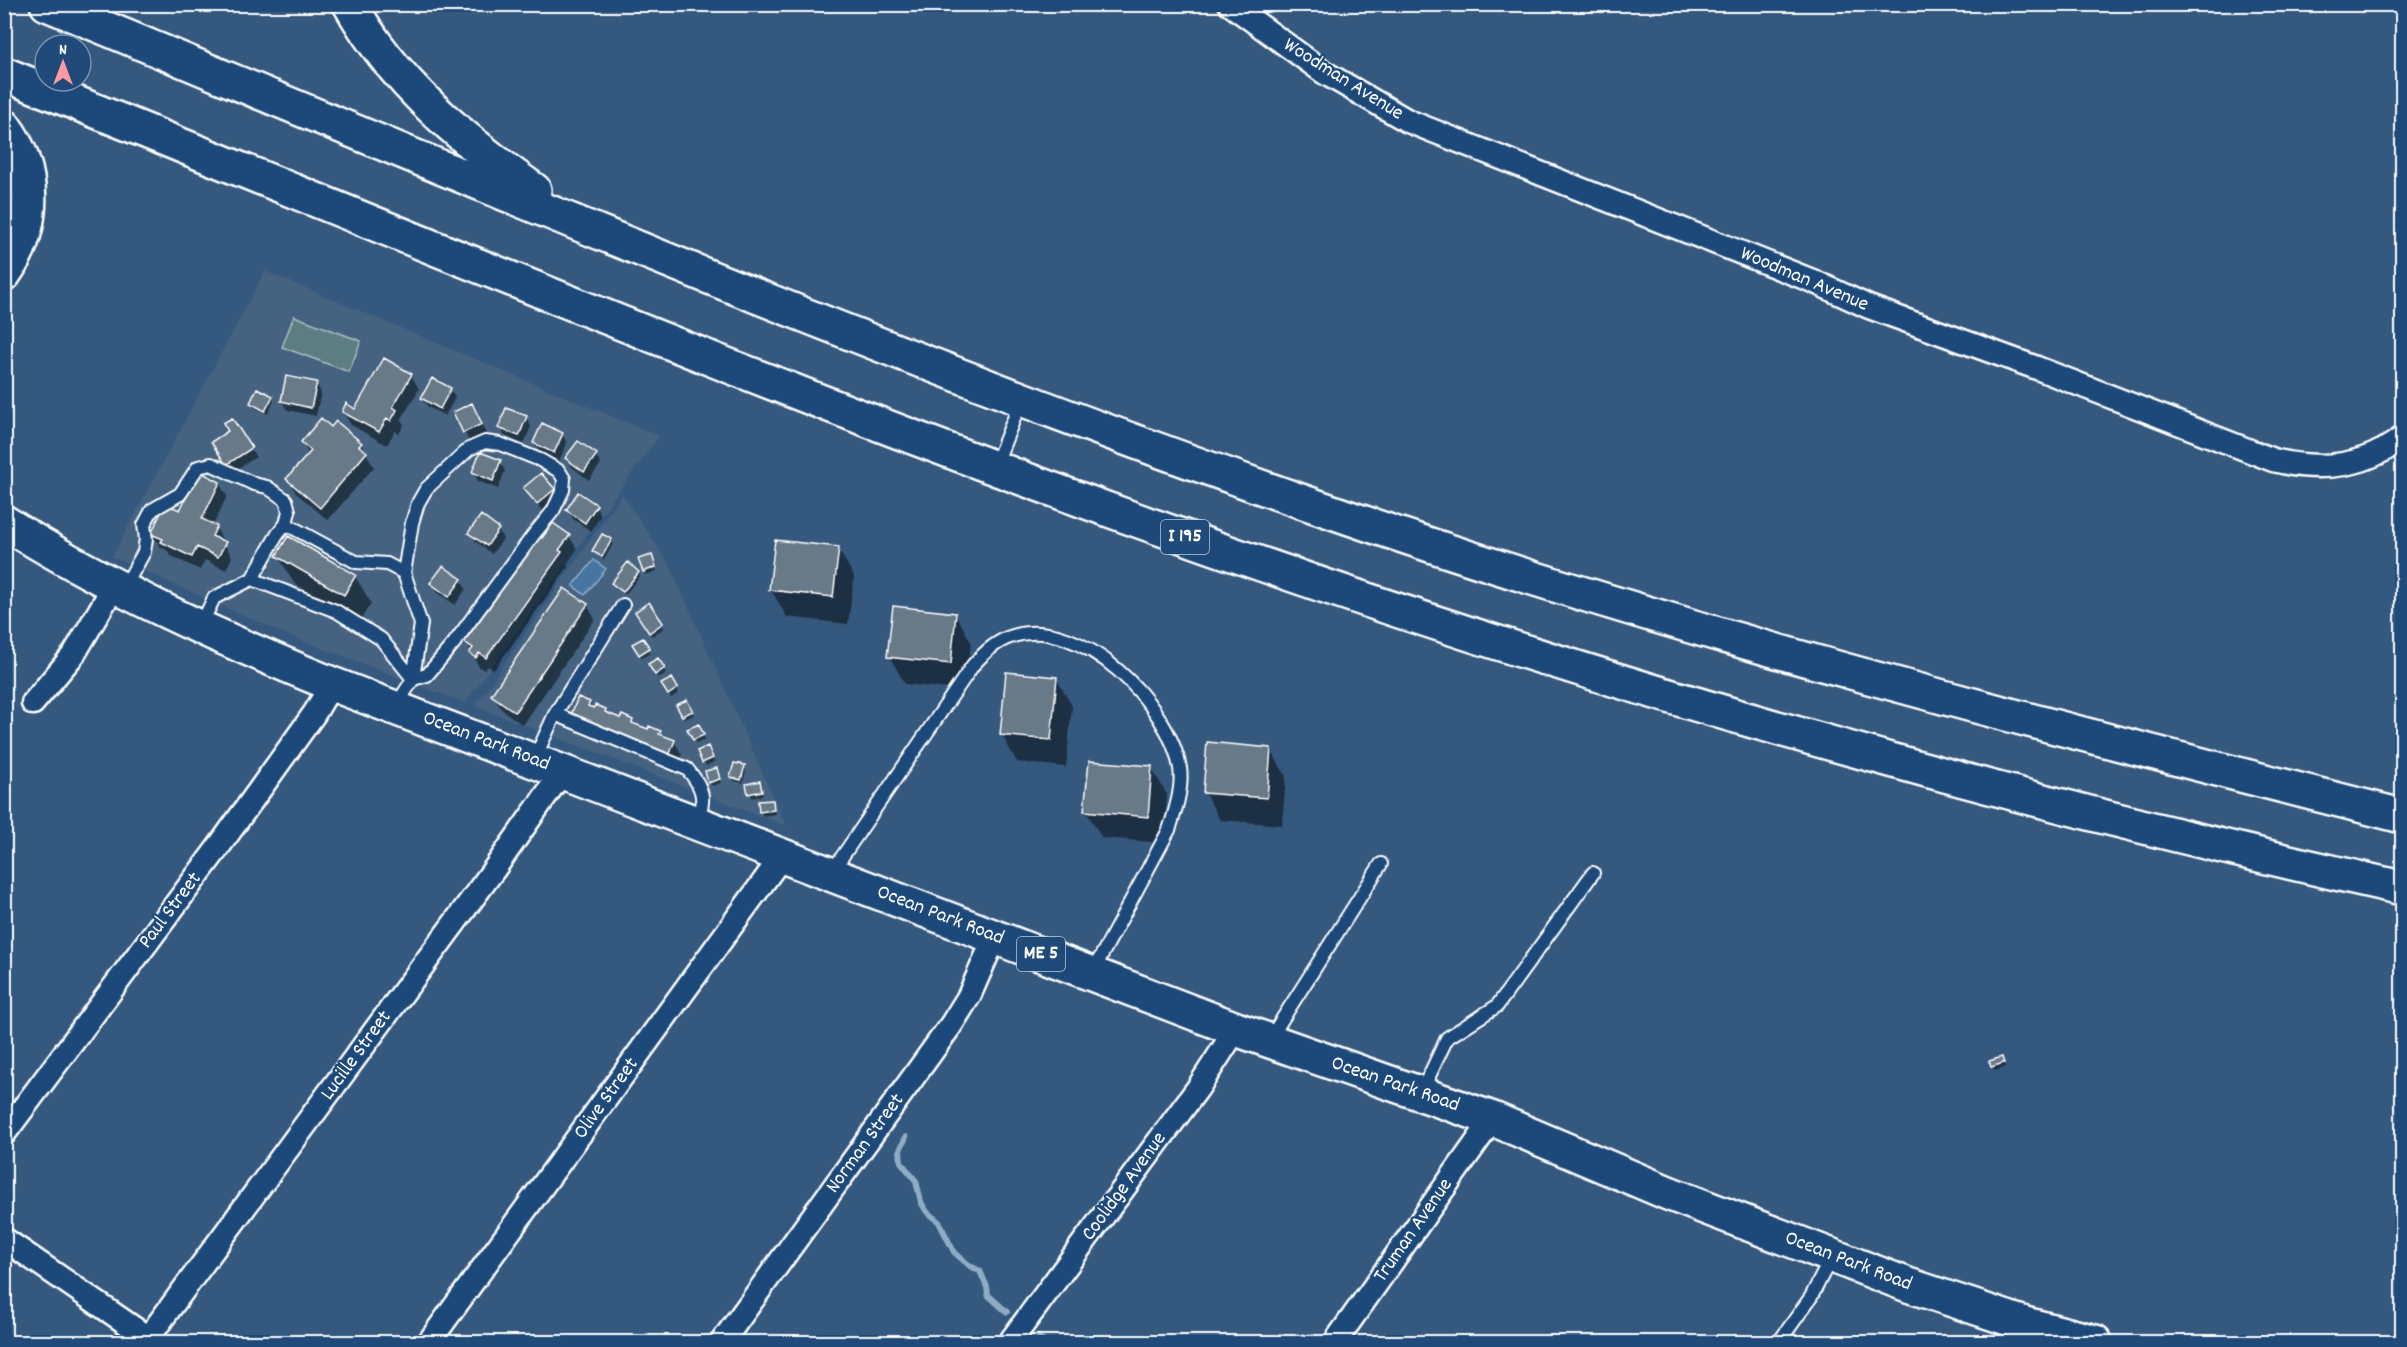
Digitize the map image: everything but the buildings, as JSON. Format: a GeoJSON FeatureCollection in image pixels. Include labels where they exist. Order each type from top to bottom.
{"type":"FeatureCollection","features":[{"type":"Feature","properties":{"kind":"main road"},"geometry":{"type":"LineString","coordinates":[[47,4],[582,224],[1021,400],[1317,507],[1477,561],[1764,649],[2032,723],[2403,816]]}},
{"type":"Feature","properties":{"kind":"main road"},"geometry":{"type":"LineString","coordinates":[[350,4],[379,49],[406,83],[450,127],[494,162],[582,224]]}},
{"type":"Feature","properties":{"kind":"main road","name":"I 195"},"geometry":{"type":"LineString","coordinates":[[4,74],[761,377],[995,468],[1406,613],[1702,706],[2008,794],[2403,888]]}},
{"type":"Feature","properties":{"kind":"main road"},"geometry":{"type":"LineString","coordinates":[[4,126],[23,161],[27,174],[29,208],[27,224],[20,245],[13,262],[4,274]]}},
{"type":"Feature","properties":{"kind":"main road","name":"Ocean Park Road"},"geometry":{"type":"LineString","coordinates":[[4,522],[118,588],[200,628],[332,684],[1236,1029],[1493,1119],[1668,1193],[1832,1256],[1985,1311],[2090,1342]]}},
{"type":"Feature","properties":{"kind":"street","name":"Woodman Avenue"},"geometry":{"type":"LineString","coordinates":[[1230,4],[1325,73],[1408,121],[1815,282],[1869,307],[2037,368],[2273,460],[2307,467],[2343,465],[2377,453],[2403,438]]}},
{"type":"Feature","properties":{"kind":"street"},"geometry":{"type":"LineString","coordinates":[[33,704],[74,654],[118,588]]}},
{"type":"Feature","properties":{"kind":"street","name":"Paul Street"},"geometry":{"type":"LineString","coordinates":[[4,1134],[217,849],[303,730],[332,684]]}},
{"type":"Feature","properties":{"kind":"street","name":"Lucille Street"},"geometry":{"type":"LineString","coordinates":[[149,1341],[495,868],[548,766]]}},
{"type":"Feature","properties":{"kind":"street","name":"Olive Street"},"geometry":{"type":"LineString","coordinates":[[429,1342],[783,855]]}},
{"type":"Feature","properties":{"kind":"street","name":"Norman Street"},"geometry":{"type":"LineString","coordinates":[[722,1342],[951,1025],[969,996],[995,937]]}},
{"type":"Feature","properties":{"kind":"street","name":"Coolidge Avenue"},"geometry":{"type":"LineString","coordinates":[[1010,1342],[1198,1088],[1236,1029]]}},
{"type":"Feature","properties":{"kind":"street","name":"Truman Avenue"},"geometry":{"type":"LineString","coordinates":[[1335,1342],[1493,1119]]}},
{"type":"Feature","properties":{"kind":"street"},"geometry":{"type":"LineString","coordinates":[[4,1239],[149,1341]]}},
{"type":"Feature","properties":{"kind":"lane"},"geometry":{"type":"LineString","coordinates":[[995,468],[1021,400]]}},
{"type":"Feature","properties":{"kind":"lane"},"geometry":{"type":"LineString","coordinates":[[395,707],[413,679],[421,624],[404,573],[417,503],[426,489],[470,449],[484,442],[500,444],[540,460],[559,471],[564,479],[563,490],[553,511],[454,643],[427,675],[413,679]]}},
{"type":"Feature","properties":{"kind":"lane"},"geometry":{"type":"LineString","coordinates":[[118,588],[144,552],[146,539],[144,525],[152,510],[180,494],[198,467],[203,464],[215,466],[281,495],[288,506],[289,517],[286,524],[277,535],[252,579],[214,598],[200,628]]}},
{"type":"Feature","properties":{"kind":"lane"},"geometry":{"type":"LineString","coordinates":[[286,524],[356,562],[387,564],[404,573]]}},
{"type":"Feature","properties":{"kind":"lane"},"geometry":{"type":"LineString","coordinates":[[252,579],[336,611],[381,639],[413,679]]}},
{"type":"Feature","properties":{"kind":"lane"},"geometry":{"type":"LineString","coordinates":[[548,766],[555,714],[623,605]]}},
{"type":"Feature","properties":{"kind":"lane"},"geometry":{"type":"LineString","coordinates":[[830,874],[973,665],[985,653],[1000,641],[1031,633],[1068,640],[1085,647],[1112,665],[1148,702],[1169,736],[1180,770],[1175,810],[1169,830],[1092,974]]}},
{"type":"Feature","properties":{"kind":"lane"},"geometry":{"type":"LineString","coordinates":[[555,714],[687,769],[694,776],[703,800],[703,807],[695,822]]}},
{"type":"Feature","properties":{"kind":"lane"},"geometry":{"type":"LineString","coordinates":[[1269,1041],[1381,864]]}},
{"type":"Feature","properties":{"kind":"lane"},"geometry":{"type":"LineString","coordinates":[[1420,1094],[1446,1038],[1497,1006],[1593,873]]}},
{"type":"Feature","properties":{"kind":"lane"},"geometry":{"type":"LineString","coordinates":[[1779,1342],[1811,1297],[1832,1256]]}},
{"type":"Feature","properties":{"kind":"shaded area"},"geometry":{"type":"Polygon","coordinates":[[[265,271],[659,436],[465,703],[290,636],[112,557],[265,271]]]}},
{"type":"Feature","properties":{"kind":"shaded area"},"geometry":{"type":"Polygon","coordinates":[[[622,494],[669,563],[786,826],[475,706],[622,494]]]}},
{"type":"Feature","properties":{"kind":"shaded area"},"geometry":{"type":"Polygon","coordinates":[[[594,560],[606,569],[585,595],[573,586],[594,560]]]}},
{"type":"Feature","properties":{"kind":"green space"},"geometry":{"type":"Polygon","coordinates":[[[294,316],[361,341],[349,372],[282,347],[294,316]]]}},
{"type":"Feature","properties":{"kind":"waterway"},"geometry":{"type":"LineString","coordinates":[[906,1137],[900,1150],[901,1162],[916,1181],[921,1202],[927,1212],[939,1222],[954,1252],[970,1266],[980,1271],[988,1295],[1007,1312]]}},
{"type":"Feature","properties":{"kind":"waterway"},"geometry":{"type":"LineString","coordinates":[[1039,1337],[1045,1342]]}}]}
